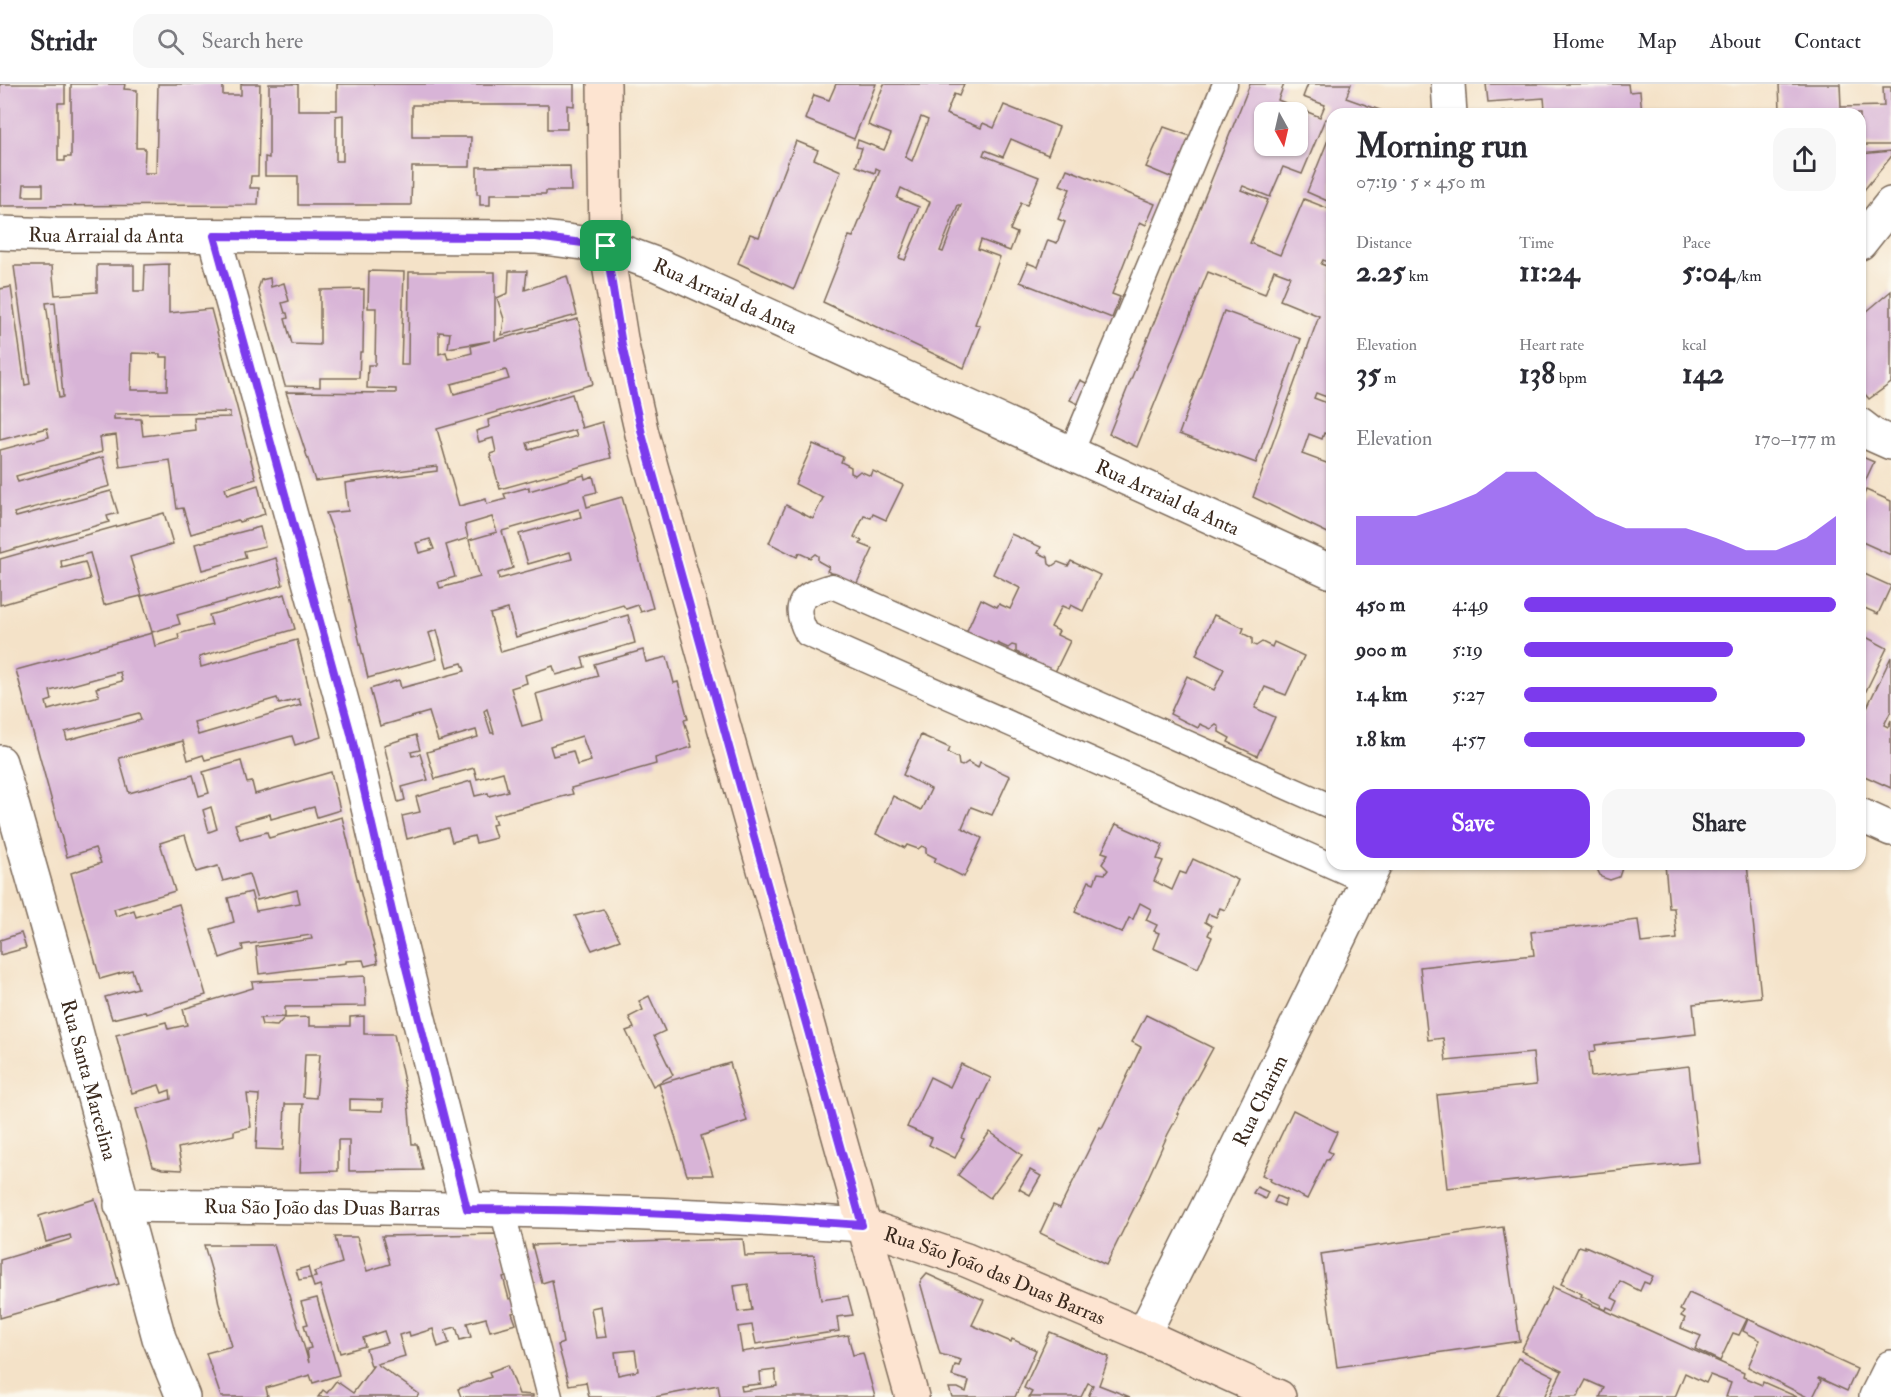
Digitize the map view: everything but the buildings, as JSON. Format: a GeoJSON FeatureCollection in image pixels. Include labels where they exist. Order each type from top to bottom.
{"type":"FeatureCollection","features":[{"type":"Feature","properties":{"kind":"street"},"geometry":{"type":"LineString","coordinates":[[604,84],[606,246],[622,345],[642,434],[912,1397]]}},
{"type":"Feature","properties":{"kind":"street"},"geometry":{"type":"LineString","coordinates":[[1448,84],[1450,108]]}},
{"type":"Feature","properties":{"kind":"street"},"geometry":{"type":"LineString","coordinates":[[1866,235],[1891,204]]}},
{"type":"Feature","properties":{"kind":"street","name":"Rua Arraial da Anta"},"geometry":{"type":"LineString","coordinates":[[0,233],[536,237],[606,246],[658,265],[1326,569]]}},
{"type":"Feature","properties":{"kind":"street"},"geometry":{"type":"LineString","coordinates":[[214,236],[351,734],[395,924],[467,1209]]}},
{"type":"Feature","properties":{"kind":"street"},"geometry":{"type":"LineString","coordinates":[[1866,430],[1891,443]]}},
{"type":"Feature","properties":{"kind":"street","name":"Rua Santa Marcelina"},"geometry":{"type":"LineString","coordinates":[[0,762],[68,1001],[121,1205],[159,1338],[183,1397]]}},
{"type":"Feature","properties":{"kind":"street"},"geometry":{"type":"LineString","coordinates":[[1866,818],[1891,829]]}},
{"type":"Feature","properties":{"kind":"street","name":"Rua Charim"},"geometry":{"type":"LineString","coordinates":[[1143,1335],[1371,873]]}},
{"type":"Feature","properties":{"kind":"street","name":"Rua São João das Duas Barras"},"geometry":{"type":"LineString","coordinates":[[121,1205],[502,1209],[757,1218],[862,1225],[966,1260],[1143,1335],[1279,1397]]}},
{"type":"Feature","properties":{"kind":"lane"},"geometry":{"type":"LineString","coordinates":[[1071,453],[1225,84]]}},
{"type":"Feature","properties":{"kind":"lane"},"geometry":{"type":"LineString","coordinates":[[1326,804],[832,586],[813,590],[801,600],[798,618],[807,634],[1326,854]]}},
{"type":"Feature","properties":{"kind":"lane"},"geometry":{"type":"LineString","coordinates":[[502,1209],[550,1397]]}},
{"type":"Feature","properties":{"kind":"route"},"geometry":{"type":"LineString","coordinates":[[214,236],[536,237],[606,246],[622,345],[642,434],[862,1225],[614,1212],[467,1209],[395,924],[351,734],[214,236]]}}]}
